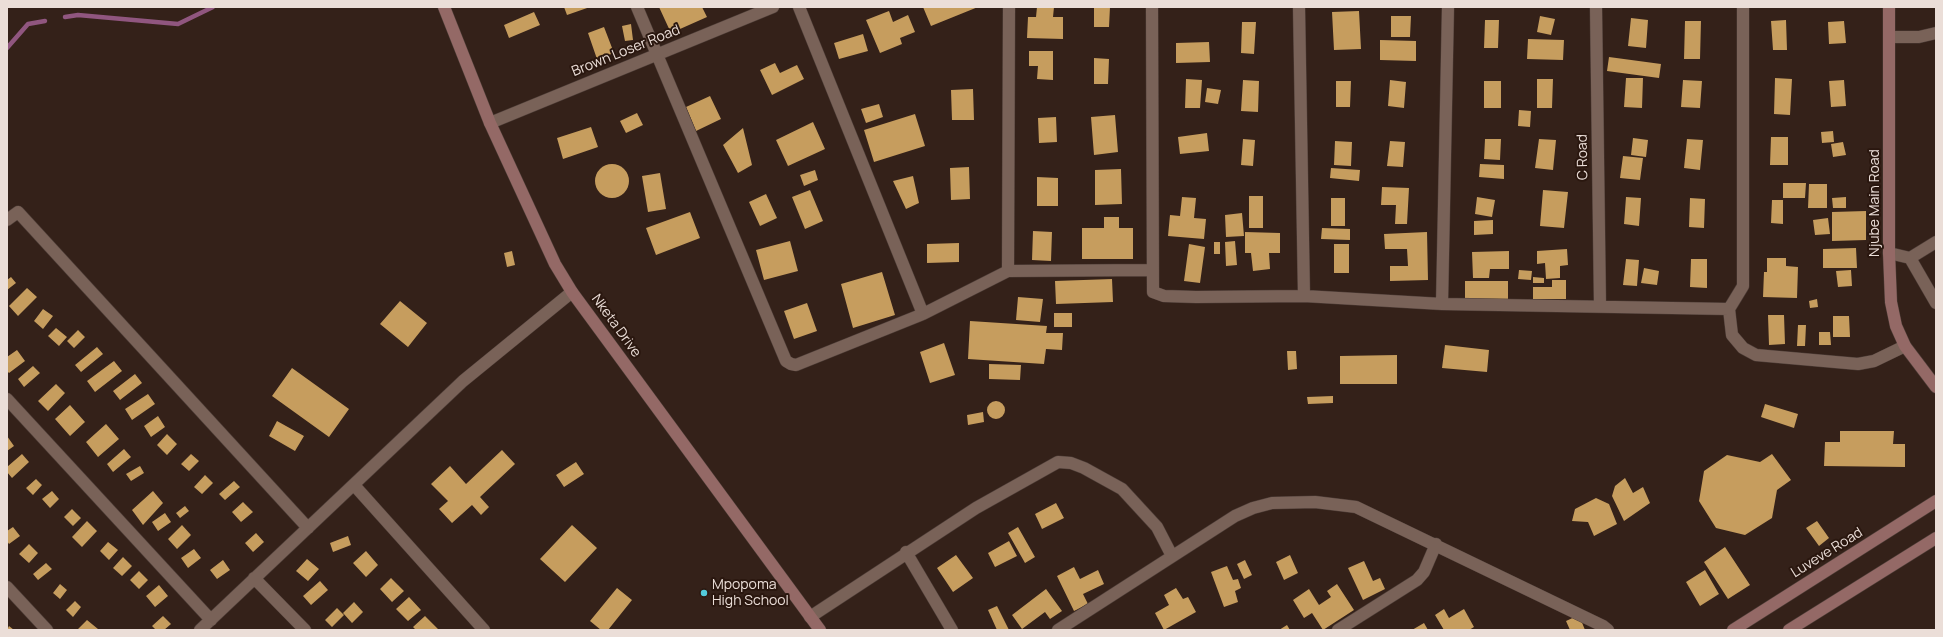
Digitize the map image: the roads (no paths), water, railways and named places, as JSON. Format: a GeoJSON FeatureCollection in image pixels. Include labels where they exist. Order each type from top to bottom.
{"type":"FeatureCollection","features":[{"type":"Feature","properties":{"kind":"street","name":"Nketa Drive"},"geometry":{"type":"LineString","coordinates":[[444,7],[490,123],[555,264],[572,292],[820,630]]}},
{"type":"Feature","properties":{"kind":"street"},"geometry":{"type":"LineString","coordinates":[[637,7],[786,361],[796,365],[923,314],[1008,271],[1152,270]]}},
{"type":"Feature","properties":{"kind":"street","name":"Brown Loser Road"},"geometry":{"type":"LineString","coordinates":[[490,123],[773,7]]}},
{"type":"Feature","properties":{"kind":"street"},"geometry":{"type":"LineString","coordinates":[[799,7],[923,314]]}},
{"type":"Feature","properties":{"kind":"street"},"geometry":{"type":"LineString","coordinates":[[1008,271],[1009,7]]}},
{"type":"Feature","properties":{"kind":"street"},"geometry":{"type":"LineString","coordinates":[[1152,7],[1153,292],[1164,296],[1304,296],[1442,304],[1729,309]]}},
{"type":"Feature","properties":{"kind":"street"},"geometry":{"type":"LineString","coordinates":[[1299,7],[1304,296]]}},
{"type":"Feature","properties":{"kind":"street"},"geometry":{"type":"LineString","coordinates":[[1442,304],[1448,7]]}},
{"type":"Feature","properties":{"kind":"street","name":"C Road"},"geometry":{"type":"LineString","coordinates":[[1596,7],[1600,306]]}},
{"type":"Feature","properties":{"kind":"street"},"geometry":{"type":"LineString","coordinates":[[1742,7],[1744,286],[1729,309],[1732,335],[1743,348],[1756,356],[1858,364],[1874,361],[1905,346]]}},
{"type":"Feature","properties":{"kind":"street","name":"Njube Main Road"},"geometry":{"type":"LineString","coordinates":[[1889,7],[1889,253],[1891,302],[1896,326],[1905,346],[1936,387]]}},
{"type":"Feature","properties":{"kind":"street"},"geometry":{"type":"LineString","coordinates":[[1890,37],[1919,37],[1936,33]]}},
{"type":"Feature","properties":{"kind":"street"},"geometry":{"type":"LineString","coordinates":[[7,220],[18,212],[308,528]]}},
{"type":"Feature","properties":{"kind":"street"},"geometry":{"type":"LineString","coordinates":[[1889,253],[1910,258],[1936,242]]}},
{"type":"Feature","properties":{"kind":"street"},"geometry":{"type":"LineString","coordinates":[[1910,258],[1936,303]]}},
{"type":"Feature","properties":{"kind":"street"},"geometry":{"type":"LineString","coordinates":[[200,630],[463,382],[572,292]]}},
{"type":"Feature","properties":{"kind":"street"},"geometry":{"type":"LineString","coordinates":[[7,399],[212,620]]}},
{"type":"Feature","properties":{"kind":"street"},"geometry":{"type":"LineString","coordinates":[[810,617],[906,552],[976,508],[1058,462],[1071,463],[1084,468],[1122,489],[1157,527],[1172,556]]}},
{"type":"Feature","properties":{"kind":"street"},"geometry":{"type":"LineString","coordinates":[[354,485],[484,630]]}},
{"type":"Feature","properties":{"kind":"street","name":"Luveve Road"},"geometry":{"type":"LineString","coordinates":[[1733,630],[1936,501]]}},
{"type":"Feature","properties":{"kind":"street"},"geometry":{"type":"LineString","coordinates":[[1058,630],[1235,516],[1253,508],[1272,503],[1315,502],[1356,507],[1436,544],[1603,626],[1608,630]]}},
{"type":"Feature","properties":{"kind":"street"},"geometry":{"type":"LineString","coordinates":[[1789,630],[1936,538]]}},
{"type":"Feature","properties":{"kind":"street"},"geometry":{"type":"LineString","coordinates":[[1338,630],[1417,580],[1424,572],[1436,544]]}},
{"type":"Feature","properties":{"kind":"street"},"geometry":{"type":"LineString","coordinates":[[906,552],[952,630]]}},
{"type":"Feature","properties":{"kind":"street"},"geometry":{"type":"LineString","coordinates":[[254,578],[305,630]]}},
{"type":"Feature","properties":{"kind":"street"},"geometry":{"type":"LineString","coordinates":[[7,587],[47,630]]}},
{"type":"Feature","properties":{"kind":"waterway"},"geometry":{"type":"LineString","coordinates":[[65,17],[78,15],[178,24],[213,7]]}},
{"type":"Feature","properties":{"kind":"waterway"},"geometry":{"type":"LineString","coordinates":[[7,48],[28,24],[45,21]]}},
{"type":"Feature","properties":{"kind":"place","name":"Mpopoma High School"},"geometry":{"type":"Point","coordinates":[704,593]}}]}
